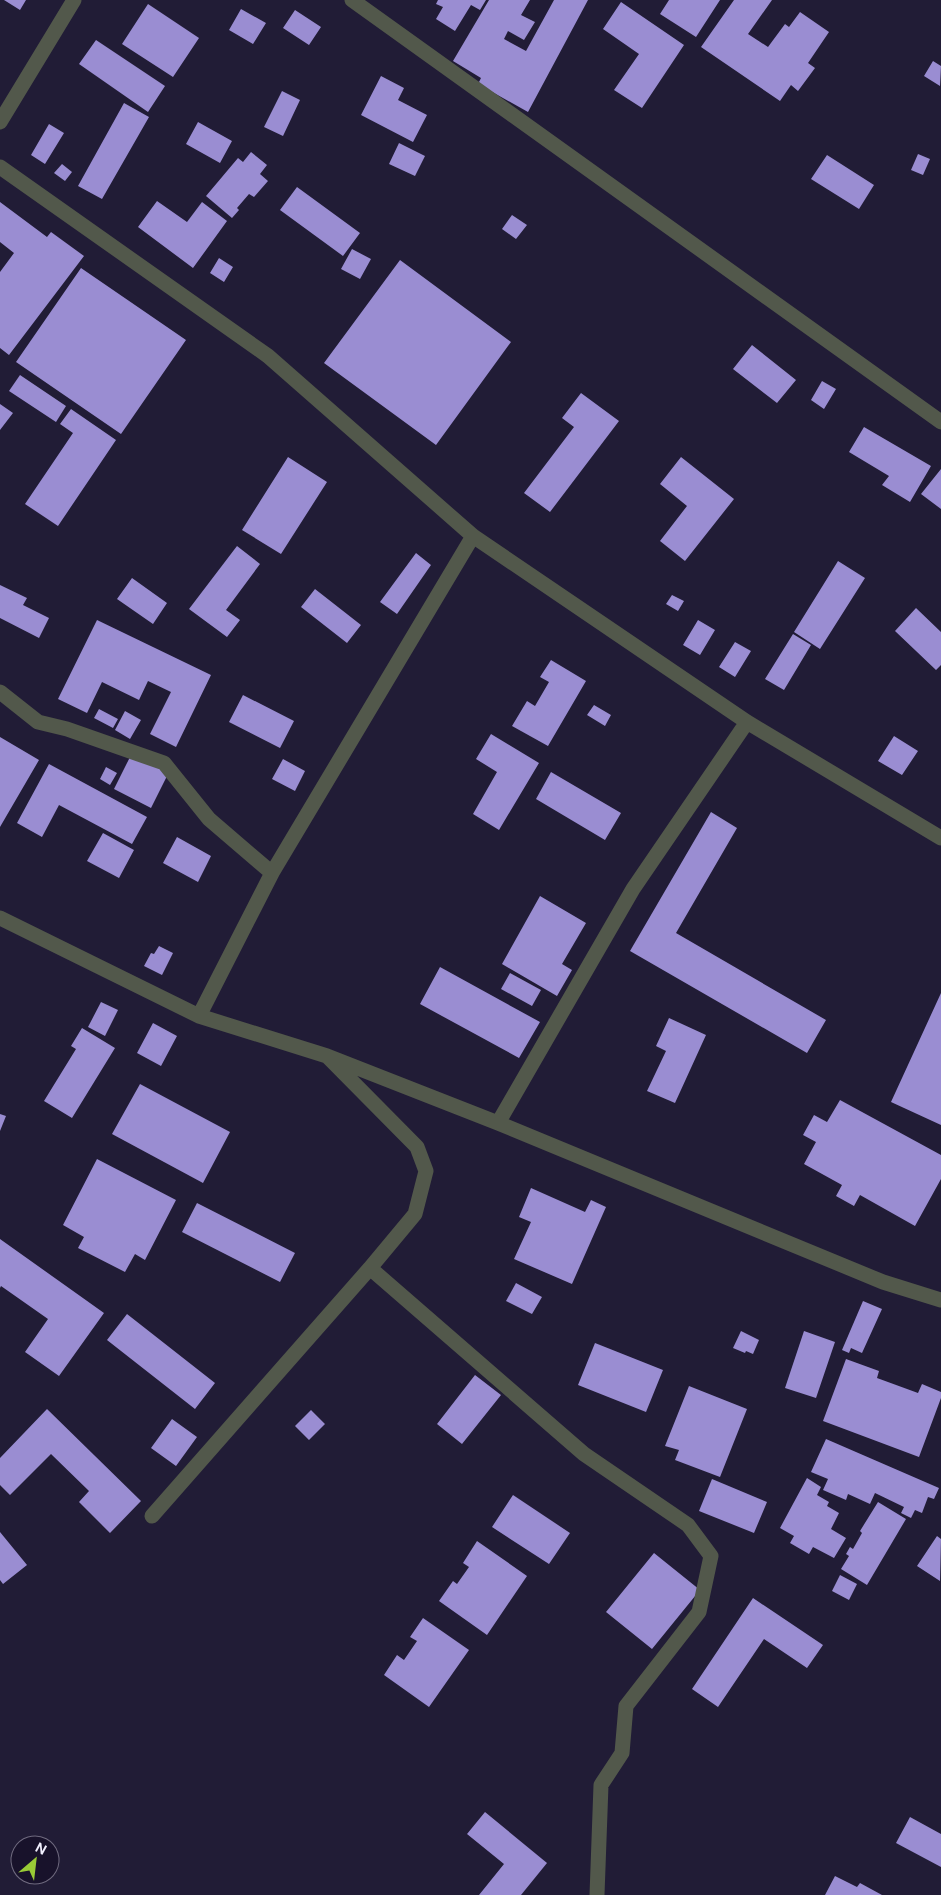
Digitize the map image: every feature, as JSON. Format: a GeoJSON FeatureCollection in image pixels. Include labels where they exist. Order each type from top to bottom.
{"type":"FeatureCollection","features":[{"type":"Feature","properties":{"kind":"street"},"geometry":{"type":"LineString","coordinates":[[0,122],[74,0]]}},
{"type":"Feature","properties":{"kind":"street"},"geometry":{"type":"LineString","coordinates":[[352,0],[941,422]]}},
{"type":"Feature","properties":{"kind":"street"},"geometry":{"type":"LineString","coordinates":[[0,167],[268,356],[473,536],[747,722],[941,838]]}},
{"type":"Feature","properties":{"kind":"street"},"geometry":{"type":"LineString","coordinates":[[199,1016],[272,873],[473,536]]}},
{"type":"Feature","properties":{"kind":"street"},"geometry":{"type":"LineString","coordinates":[[0,692],[38,722],[67,729],[164,763],[209,819],[272,873]]}},
{"type":"Feature","properties":{"kind":"street"},"geometry":{"type":"LineString","coordinates":[[498,1123],[633,889],[747,722]]}},
{"type":"Feature","properties":{"kind":"street"},"geometry":{"type":"LineString","coordinates":[[0,918],[199,1016],[327,1056],[498,1123],[883,1282],[941,1300]]}},
{"type":"Feature","properties":{"kind":"street"},"geometry":{"type":"LineString","coordinates":[[152,1516],[370,1268],[415,1214],[426,1171],[417,1146],[327,1056]]}},
{"type":"Feature","properties":{"kind":"street"},"geometry":{"type":"LineString","coordinates":[[370,1268],[584,1454],[688,1525],[710,1556],[699,1612],[626,1706],[622,1753],[601,1785],[597,1895]]}},
{"type":"Feature","properties":{"kind":"building"},"geometry":{"type":"Polygon","coordinates":[[[4,0],[26,0],[20,10],[4,0]]]}},
{"type":"Feature","properties":{"kind":"building"},"geometry":{"type":"Polygon","coordinates":[[[438,0],[486,0],[480,10],[471,5],[455,31],[436,19],[443,7],[436,4],[438,0]]]}},
{"type":"Feature","properties":{"kind":"building"},"geometry":{"type":"Polygon","coordinates":[[[489,0],[530,0],[521,15],[535,22],[524,40],[508,31],[504,39],[526,51],[554,0],[588,0],[528,112],[478,84],[481,78],[453,61],[489,0]]]}},
{"type":"Feature","properties":{"kind":"building"},"geometry":{"type":"Polygon","coordinates":[[[669,0],[720,0],[696,37],[660,14],[669,0]]]}},
{"type":"Feature","properties":{"kind":"building"},"geometry":{"type":"Polygon","coordinates":[[[734,0],[772,0],[748,34],[768,47],[785,24],[789,27],[800,12],[829,32],[808,63],[815,68],[798,91],[791,85],[780,101],[701,47],[734,0]]]}},
{"type":"Feature","properties":{"kind":"building"},"geometry":{"type":"Polygon","coordinates":[[[621,2],[684,45],[642,108],[614,90],[639,54],[603,29],[621,2]]]}},
{"type":"Feature","properties":{"kind":"building"},"geometry":{"type":"Polygon","coordinates":[[[148,4],[199,38],[173,77],[122,44],[148,4]]]}},
{"type":"Feature","properties":{"kind":"building"},"geometry":{"type":"Polygon","coordinates":[[[241,9],[266,23],[253,44],[229,30],[241,9]]]}},
{"type":"Feature","properties":{"kind":"building"},"geometry":{"type":"Polygon","coordinates":[[[295,10],[321,27],[309,45],[283,28],[295,10]]]}},
{"type":"Feature","properties":{"kind":"building"},"geometry":{"type":"Polygon","coordinates":[[[96,40],[165,86],[148,112],[79,64],[96,40]]]}},
{"type":"Feature","properties":{"kind":"building"},"geometry":{"type":"Polygon","coordinates":[[[933,61],[941,66],[940,86],[924,76],[933,61]]]}},
{"type":"Feature","properties":{"kind":"building"},"geometry":{"type":"Polygon","coordinates":[[[381,76],[404,88],[398,100],[427,115],[413,142],[361,115],[381,76]]]}},
{"type":"Feature","properties":{"kind":"building"},"geometry":{"type":"Polygon","coordinates":[[[282,91],[300,100],[283,136],[264,127],[282,91]]]}},
{"type":"Feature","properties":{"kind":"building"},"geometry":{"type":"Polygon","coordinates":[[[124,103],[149,117],[102,199],[78,186],[124,103]]]}},
{"type":"Feature","properties":{"kind":"building"},"geometry":{"type":"Polygon","coordinates":[[[198,122],[232,141],[220,163],[186,144],[198,122]]]}},
{"type":"Feature","properties":{"kind":"building"},"geometry":{"type":"Polygon","coordinates":[[[49,124],[64,133],[45,164],[31,155],[49,124]]]}},
{"type":"Feature","properties":{"kind":"building"},"geometry":{"type":"Polygon","coordinates":[[[399,143],[425,156],[415,176],[389,164],[399,143]]]}},
{"type":"Feature","properties":{"kind":"building"},"geometry":{"type":"Polygon","coordinates":[[[251,152],[267,165],[260,174],[268,181],[254,197],[249,194],[237,208],[239,210],[232,218],[206,196],[238,158],[243,162],[251,152]]]}},
{"type":"Feature","properties":{"kind":"building"},"geometry":{"type":"Polygon","coordinates":[[[918,154],[930,159],[923,175],[911,170],[918,154]]]}},
{"type":"Feature","properties":{"kind":"building"},"geometry":{"type":"Polygon","coordinates":[[[827,155],[874,185],[859,209],[811,179],[827,155]]]}},
{"type":"Feature","properties":{"kind":"building"},"geometry":{"type":"Polygon","coordinates":[[[62,164],[72,172],[65,181],[54,173],[62,164]]]}},
{"type":"Feature","properties":{"kind":"building"},"geometry":{"type":"Polygon","coordinates":[[[297,187],[360,233],[343,256],[280,210],[297,187]]]}},
{"type":"Feature","properties":{"kind":"building"},"geometry":{"type":"Polygon","coordinates":[[[157,201],[187,222],[202,202],[227,221],[193,268],[138,227],[157,201]]]}},
{"type":"Feature","properties":{"kind":"building"},"geometry":{"type":"Polygon","coordinates":[[[0,202],[47,237],[51,232],[84,256],[9,355],[0,348],[0,272],[14,253],[0,242],[0,202]]]}},
{"type":"Feature","properties":{"kind":"building"},"geometry":{"type":"Polygon","coordinates":[[[512,215],[527,225],[516,239],[502,229],[512,215]]]}},
{"type":"Feature","properties":{"kind":"building"},"geometry":{"type":"Polygon","coordinates":[[[352,249],[371,259],[360,279],[341,269],[352,249]]]}},
{"type":"Feature","properties":{"kind":"building"},"geometry":{"type":"Polygon","coordinates":[[[219,258],[233,267],[224,282],[210,273],[219,258]]]}},
{"type":"Feature","properties":{"kind":"building"},"geometry":{"type":"Polygon","coordinates":[[[400,260],[511,342],[436,445],[324,363],[400,260]]]}},
{"type":"Feature","properties":{"kind":"building"},"geometry":{"type":"Polygon","coordinates":[[[81,268],[186,340],[121,434],[16,362],[81,268]]]}},
{"type":"Feature","properties":{"kind":"building"},"geometry":{"type":"Polygon","coordinates":[[[752,345],[796,380],[777,403],[733,369],[752,345]]]}},
{"type":"Feature","properties":{"kind":"building"},"geometry":{"type":"Polygon","coordinates":[[[20,375],[66,406],[56,422],[9,391],[20,375]]]}},
{"type":"Feature","properties":{"kind":"building"},"geometry":{"type":"Polygon","coordinates":[[[822,381],[836,389],[824,409],[811,400],[822,381]]]}},
{"type":"Feature","properties":{"kind":"building"},"geometry":{"type":"Polygon","coordinates":[[[581,393],[619,421],[550,512],[524,493],[574,427],[562,418],[581,393]]]}},
{"type":"Feature","properties":{"kind":"building"},"geometry":{"type":"Polygon","coordinates":[[[0,404],[13,413],[0,430],[0,404]]]}},
{"type":"Feature","properties":{"kind":"building"},"geometry":{"type":"Polygon","coordinates":[[[71,409],[116,440],[58,526],[25,504],[73,433],[60,424],[71,409]]]}},
{"type":"Feature","properties":{"kind":"building"},"geometry":{"type":"Polygon","coordinates":[[[864,427],[931,466],[910,502],[882,485],[889,476],[849,452],[864,427]]]}},
{"type":"Feature","properties":{"kind":"building"},"geometry":{"type":"Polygon","coordinates":[[[288,457],[327,482],[281,554],[242,530],[288,457]]]}},
{"type":"Feature","properties":{"kind":"building"},"geometry":{"type":"Polygon","coordinates":[[[681,457],[734,499],[685,561],[660,541],[687,506],[660,484],[681,457]]]}},
{"type":"Feature","properties":{"kind":"building"},"geometry":{"type":"Polygon","coordinates":[[[941,469],[941,509],[921,494],[941,469]]]}},
{"type":"Feature","properties":{"kind":"building"},"geometry":{"type":"Polygon","coordinates":[[[237,546],[260,564],[226,610],[240,620],[227,637],[189,609],[237,546]]]}},
{"type":"Feature","properties":{"kind":"building"},"geometry":{"type":"Polygon","coordinates":[[[416,553],[431,565],[397,614],[380,602],[416,553]]]}},
{"type":"Feature","properties":{"kind":"building"},"geometry":{"type":"Polygon","coordinates":[[[838,561],[865,578],[820,649],[794,632],[838,561]]]}},
{"type":"Feature","properties":{"kind":"building"},"geometry":{"type":"Polygon","coordinates":[[[132,578],[167,603],[153,624],[117,599],[132,578]]]}},
{"type":"Feature","properties":{"kind":"building"},"geometry":{"type":"Polygon","coordinates":[[[0,585],[27,598],[23,605],[49,618],[39,638],[0,618],[0,585]]]}},
{"type":"Feature","properties":{"kind":"building"},"geometry":{"type":"Polygon","coordinates":[[[315,589],[361,625],[347,643],[301,607],[315,589]]]}},
{"type":"Feature","properties":{"kind":"building"},"geometry":{"type":"Polygon","coordinates":[[[672,595],[684,601],[678,611],[666,604],[672,595]]]}},
{"type":"Feature","properties":{"kind":"building"},"geometry":{"type":"Polygon","coordinates":[[[916,608],[941,632],[941,665],[936,670],[895,631],[916,608]]]}},
{"type":"Feature","properties":{"kind":"building"},"geometry":{"type":"Polygon","coordinates":[[[97,620],[211,675],[176,747],[150,734],[171,692],[148,681],[139,700],[102,682],[87,713],[58,699],[97,620]]]}},
{"type":"Feature","properties":{"kind":"building"},"geometry":{"type":"Polygon","coordinates":[[[698,620],[715,630],[700,655],[683,645],[698,620]]]}},
{"type":"Feature","properties":{"kind":"building"},"geometry":{"type":"Polygon","coordinates":[[[793,634],[811,645],[784,690],[765,679],[793,634]]]}},
{"type":"Feature","properties":{"kind":"building"},"geometry":{"type":"Polygon","coordinates":[[[735,642],[751,651],[735,677],[719,667],[735,642]]]}},
{"type":"Feature","properties":{"kind":"building"},"geometry":{"type":"Polygon","coordinates":[[[551,660],[586,681],[548,746],[512,726],[527,701],[535,706],[549,682],[540,677],[551,660]]]}},
{"type":"Feature","properties":{"kind":"building"},"geometry":{"type":"Polygon","coordinates":[[[243,695],[294,721],[280,748],[229,722],[243,695]]]}},
{"type":"Feature","properties":{"kind":"building"},"geometry":{"type":"Polygon","coordinates":[[[594,705],[611,715],[605,726],[587,715],[594,705]]]}},
{"type":"Feature","properties":{"kind":"building"},"geometry":{"type":"Polygon","coordinates":[[[99,709],[118,719],[113,728],[94,718],[99,709]]]}},
{"type":"Feature","properties":{"kind":"building"},"geometry":{"type":"Polygon","coordinates":[[[125,711],[141,720],[130,739],[115,730],[125,711]]]}},
{"type":"Feature","properties":{"kind":"building"},"geometry":{"type":"Polygon","coordinates":[[[491,734],[539,763],[499,830],[473,814],[497,772],[476,759],[491,734]]]}},
{"type":"Feature","properties":{"kind":"building"},"geometry":{"type":"Polygon","coordinates":[[[894,736],[918,751],[902,775],[878,761],[894,736]]]}},
{"type":"Feature","properties":{"kind":"building"},"geometry":{"type":"Polygon","coordinates":[[[0,737],[39,760],[0,827],[0,737]]]}},
{"type":"Feature","properties":{"kind":"building"},"geometry":{"type":"Polygon","coordinates":[[[132,753],[169,772],[151,808],[114,789],[132,753]]]}},
{"type":"Feature","properties":{"kind":"building"},"geometry":{"type":"Polygon","coordinates":[[[283,759],[305,771],[295,791],[272,779],[283,759]]]}},
{"type":"Feature","properties":{"kind":"building"},"geometry":{"type":"Polygon","coordinates":[[[49,764],[147,817],[132,844],[59,805],[42,837],[17,823],[49,764]]]}},
{"type":"Feature","properties":{"kind":"building"},"geometry":{"type":"Polygon","coordinates":[[[106,767],[117,773],[110,785],[100,779],[106,767]]]}},
{"type":"Feature","properties":{"kind":"building"},"geometry":{"type":"Polygon","coordinates":[[[551,772],[621,813],[605,840],[536,799],[551,772]]]}},
{"type":"Feature","properties":{"kind":"building"},"geometry":{"type":"Polygon","coordinates":[[[711,812],[737,828],[676,933],[826,1020],[807,1053],[630,951],[711,812]]]}},
{"type":"Feature","properties":{"kind":"building"},"geometry":{"type":"Polygon","coordinates":[[[103,833],[134,850],[119,878],[87,861],[103,833]]]}},
{"type":"Feature","properties":{"kind":"building"},"geometry":{"type":"Polygon","coordinates":[[[177,837],[211,856],[198,882],[163,863],[177,837]]]}},
{"type":"Feature","properties":{"kind":"building"},"geometry":{"type":"Polygon","coordinates":[[[540,896],[586,923],[562,964],[572,970],[557,996],[502,964],[540,896]]]}},
{"type":"Feature","properties":{"kind":"building"},"geometry":{"type":"Polygon","coordinates":[[[159,946],[173,953],[162,975],[144,966],[151,953],[154,954],[159,946]]]}},
{"type":"Feature","properties":{"kind":"building"},"geometry":{"type":"Polygon","coordinates":[[[440,967],[540,1022],[519,1058],[420,1004],[440,967]]]}},
{"type":"Feature","properties":{"kind":"building"},"geometry":{"type":"Polygon","coordinates":[[[510,973],[541,990],[532,1006],[501,989],[510,973]]]}},
{"type":"Feature","properties":{"kind":"building"},"geometry":{"type":"Polygon","coordinates":[[[941,993],[941,1125],[891,1102],[941,993]]]}},
{"type":"Feature","properties":{"kind":"building"},"geometry":{"type":"Polygon","coordinates":[[[101,1002],[118,1010],[105,1036],[88,1027],[101,1002]]]}},
{"type":"Feature","properties":{"kind":"building"},"geometry":{"type":"Polygon","coordinates":[[[669,1018],[706,1035],[675,1103],[647,1091],[666,1051],[656,1046],[669,1018]]]}},
{"type":"Feature","properties":{"kind":"building"},"geometry":{"type":"Polygon","coordinates":[[[153,1023],[177,1036],[161,1066],[137,1053],[153,1023]]]}},
{"type":"Feature","properties":{"kind":"building"},"geometry":{"type":"Polygon","coordinates":[[[82,1028],[115,1048],[72,1118],[44,1101],[76,1049],[71,1046],[82,1028]]]}},
{"type":"Feature","properties":{"kind":"building"},"geometry":{"type":"Polygon","coordinates":[[[140,1084],[230,1132],[203,1183],[112,1134],[140,1084]]]}},
{"type":"Feature","properties":{"kind":"building"},"geometry":{"type":"Polygon","coordinates":[[[840,1100],[941,1155],[941,1179],[915,1226],[860,1195],[854,1206],[836,1196],[842,1185],[804,1164],[816,1142],[803,1135],[814,1115],[827,1122],[840,1100]]]}},
{"type":"Feature","properties":{"kind":"building"},"geometry":{"type":"Polygon","coordinates":[[[0,1114],[6,1116],[0,1131],[0,1114]]]}},
{"type":"Feature","properties":{"kind":"building"},"geometry":{"type":"Polygon","coordinates":[[[97,1159],[176,1200],[145,1260],[135,1254],[125,1272],[78,1248],[84,1237],[63,1225],[97,1159]]]}},
{"type":"Feature","properties":{"kind":"building"},"geometry":{"type":"Polygon","coordinates":[[[531,1188],[585,1212],[591,1200],[606,1207],[572,1284],[514,1259],[531,1222],[519,1217],[531,1188]]]}},
{"type":"Feature","properties":{"kind":"building"},"geometry":{"type":"Polygon","coordinates":[[[197,1203],[295,1253],[280,1282],[182,1232],[197,1203]]]}},
{"type":"Feature","properties":{"kind":"building"},"geometry":{"type":"Polygon","coordinates":[[[0,1239],[104,1313],[59,1376],[25,1352],[48,1319],[1,1286],[0,1288],[0,1239]]]}},
{"type":"Feature","properties":{"kind":"building"},"geometry":{"type":"Polygon","coordinates":[[[516,1283],[542,1297],[532,1314],[506,1301],[516,1283]]]}},
{"type":"Feature","properties":{"kind":"building"},"geometry":{"type":"Polygon","coordinates":[[[863,1301],[882,1309],[862,1353],[851,1348],[849,1353],[842,1350],[863,1301]]]}},
{"type":"Feature","properties":{"kind":"building"},"geometry":{"type":"Polygon","coordinates":[[[127,1314],[215,1383],[195,1409],[107,1340],[127,1314]]]}},
{"type":"Feature","properties":{"kind":"building"},"geometry":{"type":"Polygon","coordinates":[[[741,1331],[759,1340],[753,1354],[733,1348],[741,1331]]]}},
{"type":"Feature","properties":{"kind":"building"},"geometry":{"type":"Polygon","coordinates":[[[804,1331],[835,1342],[816,1398],[785,1388],[804,1331]]]}},
{"type":"Feature","properties":{"kind":"building"},"geometry":{"type":"Polygon","coordinates":[[[595,1343],[663,1370],[646,1412],[578,1385],[595,1343]]]}},
{"type":"Feature","properties":{"kind":"building"},"geometry":{"type":"Polygon","coordinates":[[[846,1359],[879,1371],[877,1378],[918,1393],[922,1384],[941,1392],[941,1398],[919,1457],[823,1421],[846,1359]]]}},
{"type":"Feature","properties":{"kind":"building"},"geometry":{"type":"Polygon","coordinates":[[[475,1375],[501,1395],[462,1444],[437,1424],[475,1375]]]}},
{"type":"Feature","properties":{"kind":"building"},"geometry":{"type":"Polygon","coordinates":[[[689,1386],[747,1409],[720,1477],[675,1460],[679,1450],[665,1446],[689,1386]]]}},
{"type":"Feature","properties":{"kind":"building"},"geometry":{"type":"Polygon","coordinates":[[[47,1409],[141,1501],[110,1533],[79,1502],[89,1491],[51,1454],[10,1495],[0,1485],[0,1458],[47,1409]]]}},
{"type":"Feature","properties":{"kind":"building"},"geometry":{"type":"Polygon","coordinates":[[[311,1410],[325,1424],[309,1440],[295,1426],[311,1410]]]}},
{"type":"Feature","properties":{"kind":"building"},"geometry":{"type":"Polygon","coordinates":[[[172,1419],[197,1437],[176,1466],[151,1448],[172,1419]]]}},
{"type":"Feature","properties":{"kind":"building"},"geometry":{"type":"Polygon","coordinates":[[[826,1439],[939,1488],[934,1499],[928,1497],[922,1513],[915,1510],[911,1518],[901,1513],[904,1507],[875,1493],[870,1504],[848,1494],[846,1500],[823,1490],[828,1479],[811,1472],[826,1439]]]}},
{"type":"Feature","properties":{"kind":"building"},"geometry":{"type":"Polygon","coordinates":[[[807,1478],[821,1487],[817,1495],[829,1502],[827,1506],[839,1513],[831,1529],[846,1538],[834,1558],[813,1547],[809,1554],[790,1543],[794,1536],[780,1528],[807,1478]]]}},
{"type":"Feature","properties":{"kind":"building"},"geometry":{"type":"Polygon","coordinates":[[[712,1479],[767,1502],[754,1533],[699,1511],[712,1479]]]}},
{"type":"Feature","properties":{"kind":"building"},"geometry":{"type":"Polygon","coordinates":[[[513,1495],[570,1533],[549,1564],[492,1527],[513,1495]]]}},
{"type":"Feature","properties":{"kind":"building"},"geometry":{"type":"Polygon","coordinates":[[[878,1502],[906,1519],[867,1585],[841,1569],[849,1556],[846,1554],[850,1547],[853,1549],[862,1533],[860,1531],[878,1502]]]}},
{"type":"Feature","properties":{"kind":"building"},"geometry":{"type":"Polygon","coordinates":[[[0,1532],[27,1565],[3,1584],[0,1580],[0,1532]]]}},
{"type":"Feature","properties":{"kind":"building"},"geometry":{"type":"Polygon","coordinates":[[[937,1536],[941,1539],[940,1581],[917,1566],[937,1536]]]}},
{"type":"Feature","properties":{"kind":"building"},"geometry":{"type":"Polygon","coordinates":[[[477,1541],[527,1576],[487,1635],[439,1601],[453,1581],[457,1584],[469,1567],[463,1563],[477,1541]]]}},
{"type":"Feature","properties":{"kind":"building"},"geometry":{"type":"Polygon","coordinates":[[[654,1553],[700,1590],[652,1649],[606,1612],[654,1553]]]}},
{"type":"Feature","properties":{"kind":"building"},"geometry":{"type":"Polygon","coordinates":[[[840,1575],[857,1584],[849,1600],[832,1591],[840,1575]]]}},
{"type":"Feature","properties":{"kind":"building"},"geometry":{"type":"Polygon","coordinates":[[[753,1598],[823,1645],[807,1668],[764,1639],[718,1707],[692,1689],[753,1598]]]}},
{"type":"Feature","properties":{"kind":"building"},"geometry":{"type":"Polygon","coordinates":[[[423,1618],[469,1650],[429,1707],[384,1675],[397,1655],[404,1660],[417,1641],[410,1637],[423,1618]]]}},
{"type":"Feature","properties":{"kind":"building"},"geometry":{"type":"Polygon","coordinates":[[[485,1812],[547,1863],[521,1895],[479,1895],[504,1864],[467,1834],[485,1812]]]}},
{"type":"Feature","properties":{"kind":"building"},"geometry":{"type":"Polygon","coordinates":[[[910,1817],[941,1834],[941,1867],[896,1843],[910,1817]]]}},
{"type":"Feature","properties":{"kind":"building"},"geometry":{"type":"Polygon","coordinates":[[[835,1876],[857,1887],[860,1883],[882,1895],[825,1895],[835,1876]]]}}]}
